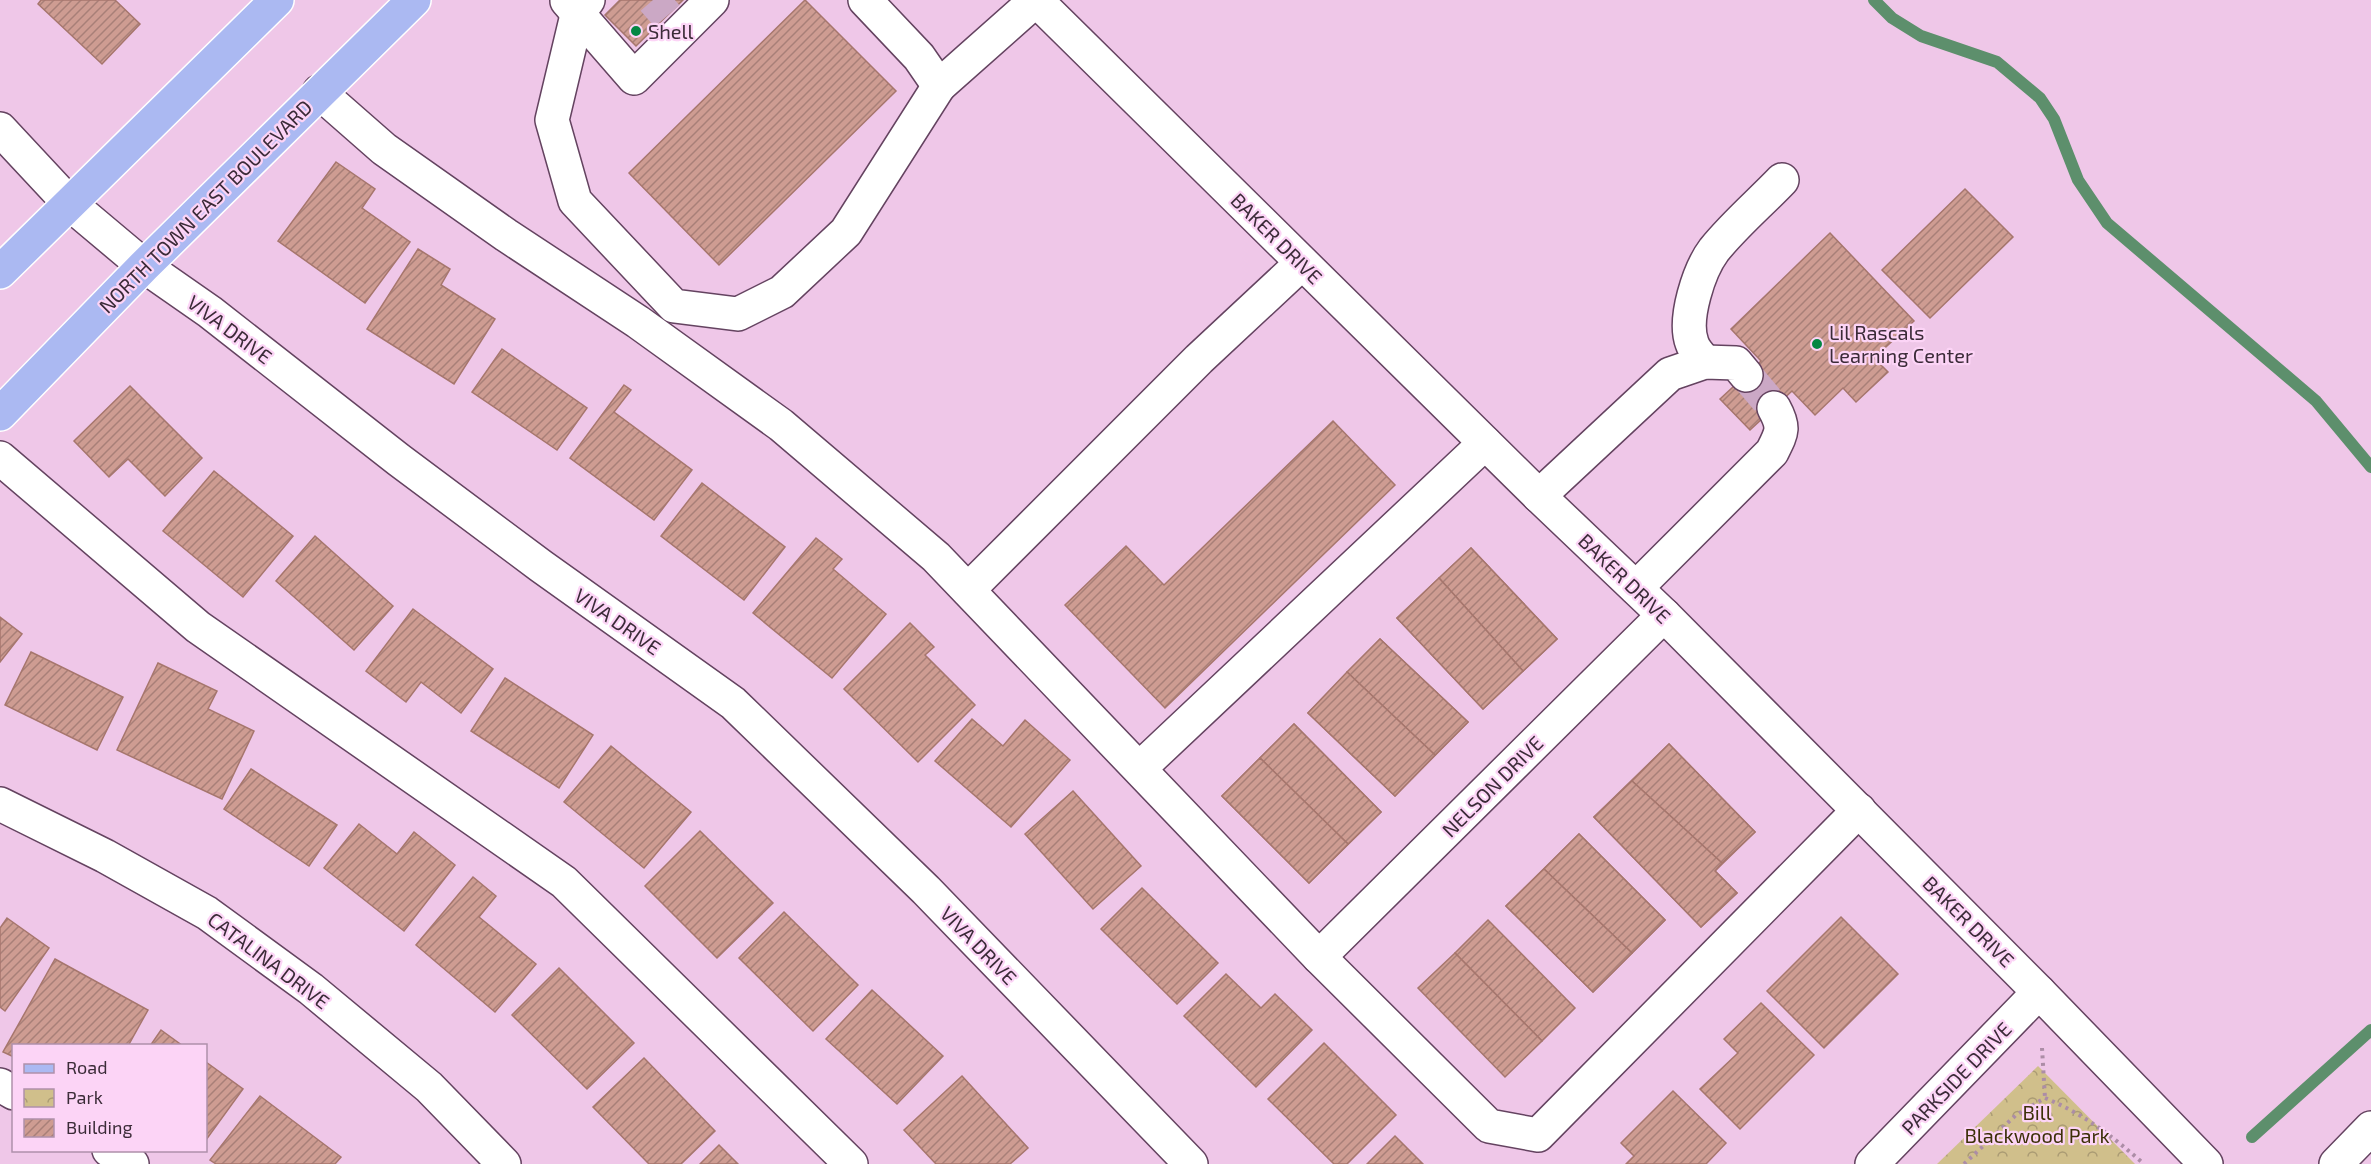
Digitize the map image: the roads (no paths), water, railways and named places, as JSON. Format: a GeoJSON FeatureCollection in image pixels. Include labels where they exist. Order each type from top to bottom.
{"type":"FeatureCollection","features":[{"type":"Feature","properties":{"kind":"main road","name":"NORTH TOWN EAST BOULEVARD"},"geometry":{"type":"LineString","coordinates":[[0,414],[144,266],[414,0]]}},
{"type":"Feature","properties":{"kind":"main road"},"geometry":{"type":"LineString","coordinates":[[0,272],[272,2]]}},
{"type":"Feature","properties":{"kind":"street"},"geometry":{"type":"LineString","coordinates":[[577,5],[634,78],[673,25],[712,0]]}},
{"type":"Feature","properties":{"kind":"street"},"geometry":{"type":"LineString","coordinates":[[864,0],[919,57],[939,86]]}},
{"type":"Feature","properties":{"kind":"street"},"geometry":{"type":"LineString","coordinates":[[577,5],[552,120],[575,201],[674,306],[738,314],[782,292],[846,232],[939,86],[1036,0]]}},
{"type":"Feature","properties":{"kind":"street","name":"BAKER DRIVE"},"geometry":{"type":"LineString","coordinates":[[1036,0],[1539,496],[1665,615],[2206,1164]]}},
{"type":"Feature","properties":{"kind":"street"},"geometry":{"type":"LineString","coordinates":[[319,92],[384,149],[506,236],[638,322],[781,425],[936,556],[1319,957],[1489,1126],[1538,1135],[1859,810]]}},
{"type":"Feature","properties":{"kind":"street","name":"VIVA DRIVE"},"geometry":{"type":"LineString","coordinates":[[0,129],[69,203],[144,266],[210,312],[512,545],[733,703],[926,890],[1191,1164]]}},
{"type":"Feature","properties":{"kind":"street"},"geometry":{"type":"LineString","coordinates":[[1705,362],[1692,344],[1689,322],[1691,305],[1700,282],[1713,252],[1782,180]]}},
{"type":"Feature","properties":{"kind":"street"},"geometry":{"type":"LineString","coordinates":[[968,590],[1199,359],[1302,263]]}},
{"type":"Feature","properties":{"kind":"street"},"geometry":{"type":"LineString","coordinates":[[1539,496],[1670,374],[1705,362],[1736,363],[1746,375]]}},
{"type":"Feature","properties":{"kind":"street"},"geometry":{"type":"LineString","coordinates":[[1636,588],[1772,452],[1782,432],[1782,423],[1774,408]]}},
{"type":"Feature","properties":{"kind":"street"},"geometry":{"type":"LineString","coordinates":[[1140,768],[1485,443]]}},
{"type":"Feature","properties":{"kind":"street"},"geometry":{"type":"LineString","coordinates":[[0,458],[198,627],[564,882],[851,1164]]}},
{"type":"Feature","properties":{"kind":"street","name":"NELSON DRIVE"},"geometry":{"type":"LineString","coordinates":[[1319,957],[1665,615]]}},
{"type":"Feature","properties":{"kind":"street","name":"CATALINA DRIVE"},"geometry":{"type":"LineString","coordinates":[[0,804],[105,856],[207,913],[310,989],[420,1080],[504,1164]]}},
{"type":"Feature","properties":{"kind":"street","name":"PARKSIDE DRIVE"},"geometry":{"type":"LineString","coordinates":[[1872,1164],[2039,992]]}},
{"type":"Feature","properties":{"kind":"street"},"geometry":{"type":"LineString","coordinates":[[2336,1164],[2371,1128]]}},
{"type":"Feature","properties":{"kind":"street"},"geometry":{"type":"LineString","coordinates":[[113,1152],[132,1164]]}},
{"type":"Feature","properties":{"kind":"waterway"},"geometry":{"type":"LineString","coordinates":[[1874,0],[1892,18],[1921,36],[1997,62],[2040,98],[2054,119],[2078,180],[2107,223],[2316,401],[2371,467]]}},
{"type":"Feature","properties":{"kind":"waterway"},"geometry":{"type":"LineString","coordinates":[[2252,1137],[2371,1030]]}},
{"type":"Feature","properties":{"kind":"tunnel"},"geometry":{"type":"LineString","coordinates":[[653,0],[667,16]]}},
{"type":"Feature","properties":{"kind":"tunnel"},"geometry":{"type":"LineString","coordinates":[[1746,375],[1774,408]]}},
{"type":"Feature","properties":{"kind":"place","name":"Shell"},"geometry":{"type":"Point","coordinates":[636,31]}},
{"type":"Feature","properties":{"kind":"place","name":"Lil Rascals Learning Center"},"geometry":{"type":"Point","coordinates":[1817,344]}},
{"type":"Feature","properties":{"kind":"park label","name":"Bill Blackwood Park"},"geometry":{"type":"Point","coordinates":[2037,1124]}}]}
